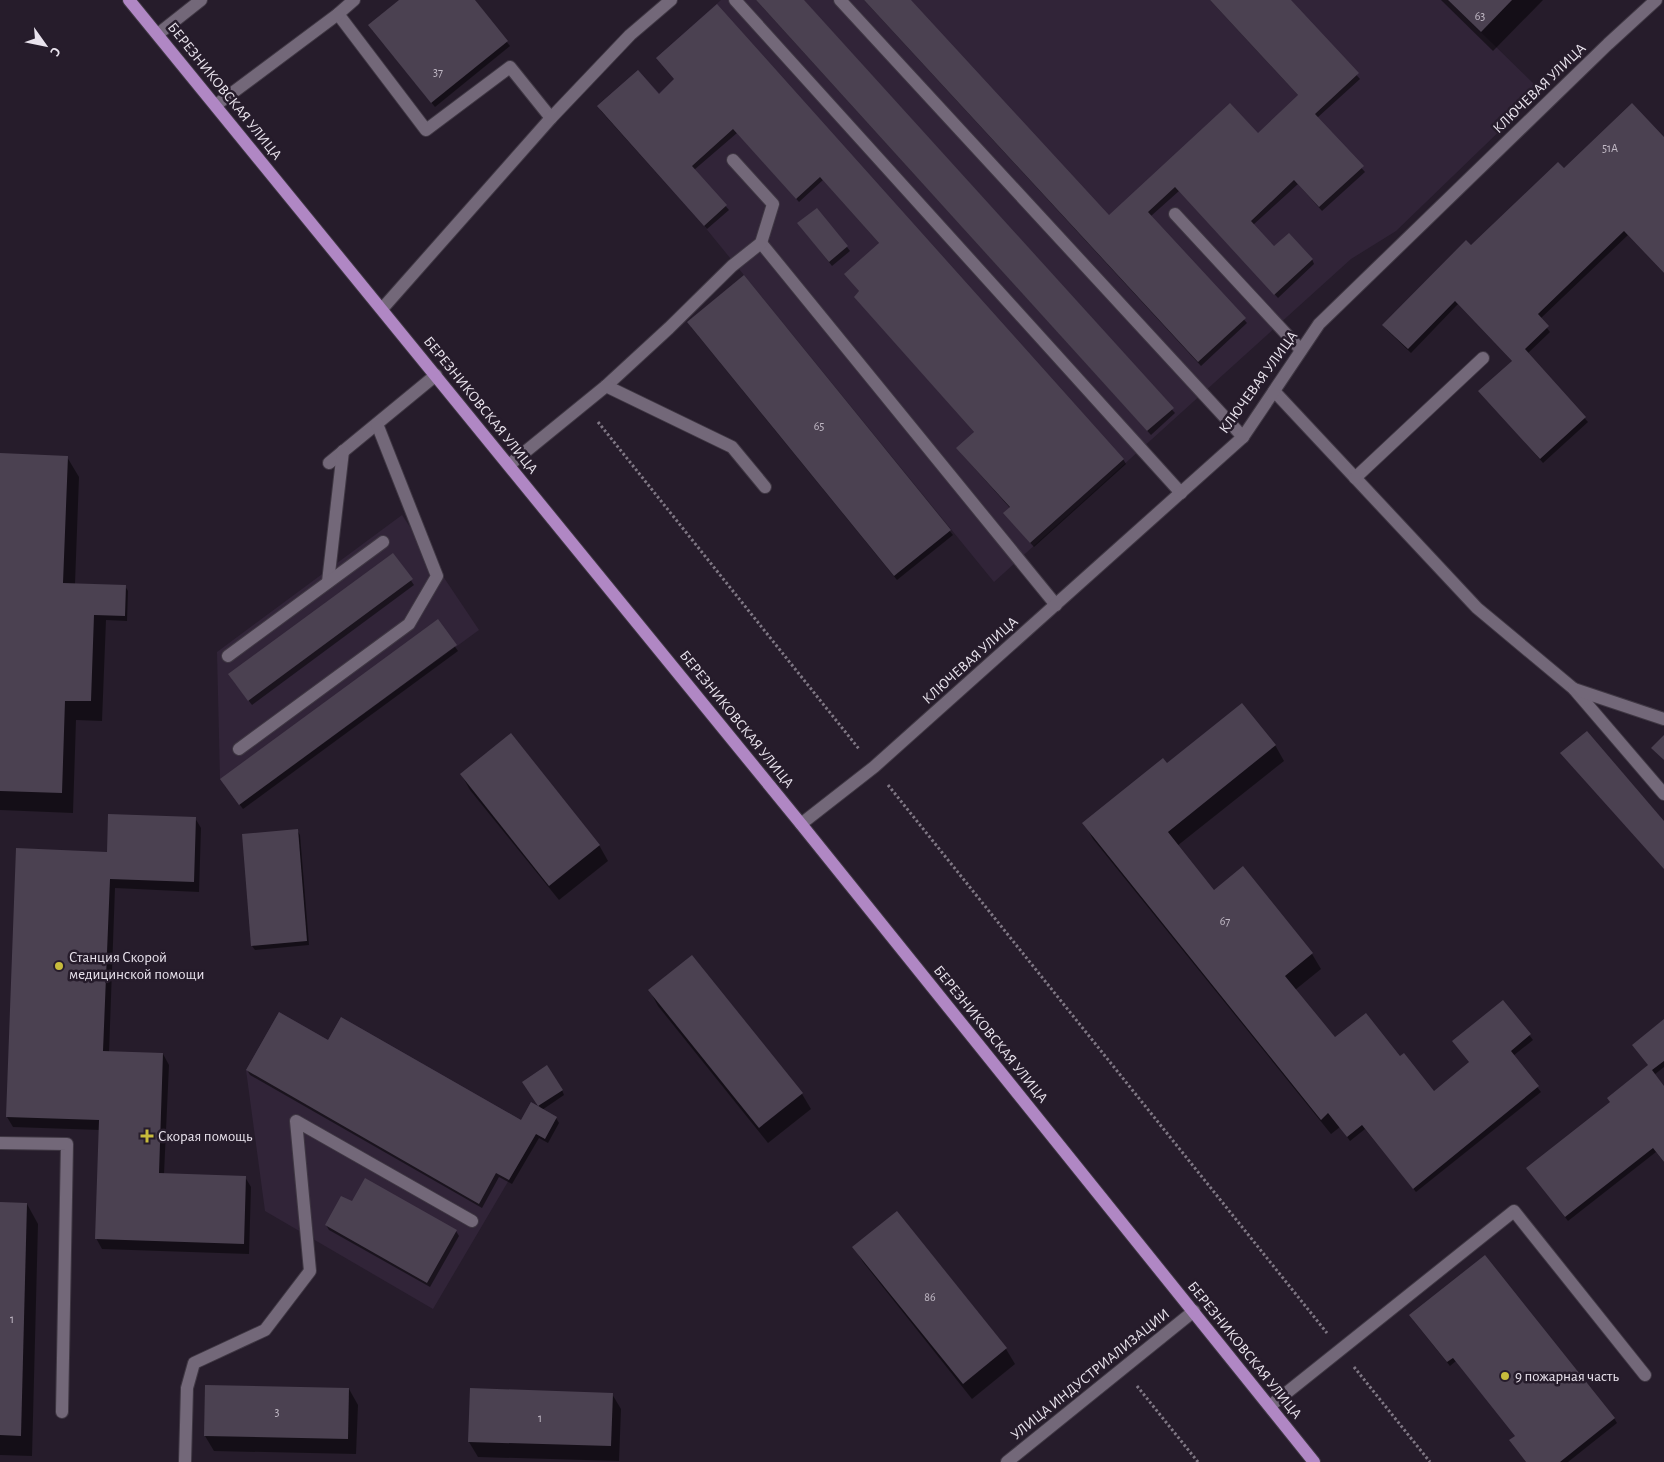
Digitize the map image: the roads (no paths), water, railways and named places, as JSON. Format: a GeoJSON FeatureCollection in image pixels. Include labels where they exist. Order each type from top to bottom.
{"type":"FeatureCollection","features":[{"type":"Feature","properties":{"kind":"main road","name":"БЕРЕЗНИКОВСКАЯ УЛИЦА"},"geometry":{"type":"LineString","coordinates":[[129,0],[216,104],[801,824],[1314,1462]]}},
{"type":"Feature","properties":{"kind":"street"},"geometry":{"type":"LineString","coordinates":[[158,34],[201,0]]}},
{"type":"Feature","properties":{"kind":"street"},"geometry":{"type":"LineString","coordinates":[[216,104],[338,14],[354,0]]}},
{"type":"Feature","properties":{"kind":"street"},"geometry":{"type":"LineString","coordinates":[[382,309],[551,118],[630,34],[671,0]]}},
{"type":"Feature","properties":{"kind":"street"},"geometry":{"type":"LineString","coordinates":[[735,0],[1181,493]]}},
{"type":"Feature","properties":{"kind":"street"},"geometry":{"type":"LineString","coordinates":[[840,0],[1243,437]]}},
{"type":"Feature","properties":{"kind":"street","name":"КЛЮЧЕВАЯ УЛИЦА"},"geometry":{"type":"LineString","coordinates":[[801,824],[874,767],[1243,437],[1319,324],[1608,44],[1656,0]]}},
{"type":"Feature","properties":{"kind":"street"},"geometry":{"type":"LineString","coordinates":[[338,14],[426,130],[510,66],[551,118]]}},
{"type":"Feature","properties":{"kind":"street"},"geometry":{"type":"LineString","coordinates":[[509,465],[606,386],[732,266],[761,243],[773,204],[733,160]]}},
{"type":"Feature","properties":{"kind":"street"},"geometry":{"type":"LineString","coordinates":[[1175,214],[1302,350]]}},
{"type":"Feature","properties":{"kind":"street"},"geometry":{"type":"LineString","coordinates":[[761,243],[1056,605]]}},
{"type":"Feature","properties":{"kind":"street"},"geometry":{"type":"LineString","coordinates":[[1355,478],[1483,358]]}},
{"type":"Feature","properties":{"kind":"street"},"geometry":{"type":"LineString","coordinates":[[329,463],[436,375]]}},
{"type":"Feature","properties":{"kind":"street"},"geometry":{"type":"LineString","coordinates":[[606,386],[732,447],[765,487]]}},
{"type":"Feature","properties":{"kind":"street"},"geometry":{"type":"LineString","coordinates":[[1274,391],[1477,608],[1574,689],[1664,794]]}},
{"type":"Feature","properties":{"kind":"street"},"geometry":{"type":"LineString","coordinates":[[239,749],[409,624],[437,576],[377,424]]}},
{"type":"Feature","properties":{"kind":"street"},"geometry":{"type":"LineString","coordinates":[[328,582],[344,451]]}},
{"type":"Feature","properties":{"kind":"street"},"geometry":{"type":"LineString","coordinates":[[228,656],[383,542]]}},
{"type":"Feature","properties":{"kind":"street"},"geometry":{"type":"LineString","coordinates":[[1574,689],[1664,719]]}},
{"type":"Feature","properties":{"kind":"street"},"geometry":{"type":"LineString","coordinates":[[185,1462],[187,1388],[194,1362],[265,1330],[310,1271],[296,1121],[472,1221]]}},
{"type":"Feature","properties":{"kind":"street"},"geometry":{"type":"LineString","coordinates":[[0,1143],[67,1144],[62,1412]]}},
{"type":"Feature","properties":{"kind":"street"},"geometry":{"type":"LineString","coordinates":[[1270,1406],[1514,1211],[1645,1375]]}},
{"type":"Feature","properties":{"kind":"street","name":"УЛИЦА ИНДУСТРИАЛИЗАЦИИ"},"geometry":{"type":"LineString","coordinates":[[1007,1462],[1194,1311]]}},
{"type":"Feature","properties":{"kind":"place","name":"Станция Скорой медицинской помощи"},"geometry":{"type":"Point","coordinates":[59,966]}},
{"type":"Feature","properties":{"kind":"place","name":"Скорая помощь"},"geometry":{"type":"Point","coordinates":[147,1136]}},
{"type":"Feature","properties":{"kind":"place","name":"9 пожарная часть"},"geometry":{"type":"Point","coordinates":[1505,1376]}}]}
